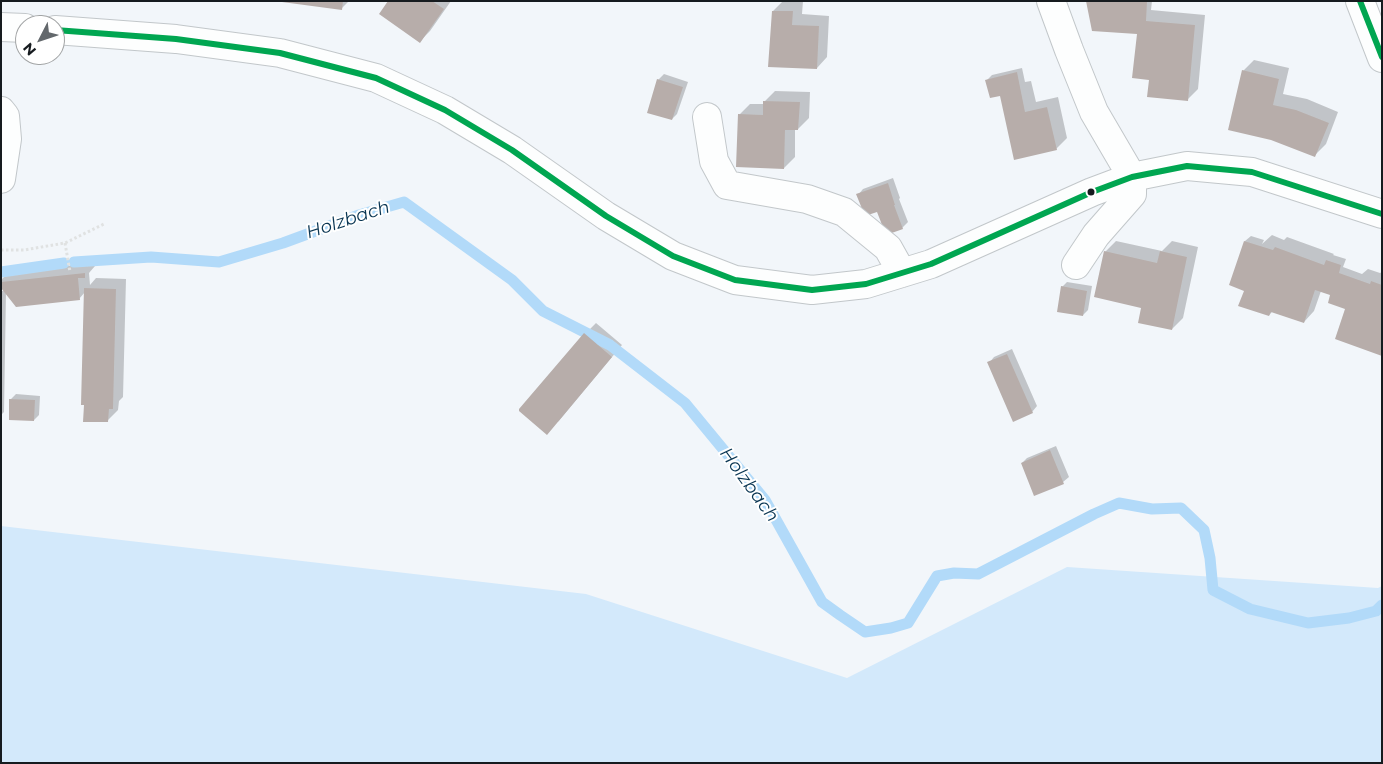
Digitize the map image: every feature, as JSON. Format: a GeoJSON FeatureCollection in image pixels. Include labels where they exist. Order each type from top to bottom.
{"type":"FeatureCollection","features":[{"type":"Feature","properties":{"kind":"street"},"geometry":{"type":"LineString","coordinates":[[1051,1],[1068,50],[1094,112],[1132,176],[1132,194],[1096,236],[1076,265]]}},
{"type":"Feature","properties":{"kind":"street"},"geometry":{"type":"LineString","coordinates":[[1360,1],[1382,58]]}},
{"type":"Feature","properties":{"kind":"street"},"geometry":{"type":"LineString","coordinates":[[1,27],[15,28]]}},
{"type":"Feature","properties":{"kind":"street"},"geometry":{"type":"LineString","coordinates":[[65,31],[176,39],[280,53],[376,78],[445,110],[462,120],[512,150],[606,216],[673,256],[735,280],[812,290],[866,284],[931,264],[1132,176],[1186,166],[1252,172],[1382,214]]}},
{"type":"Feature","properties":{"kind":"street"},"geometry":{"type":"LineString","coordinates":[[1,111],[5,116],[7,139],[1,179]]}},
{"type":"Feature","properties":{"kind":"street"},"geometry":{"type":"LineString","coordinates":[[708,117],[714,161],[727,185],[808,199],[844,212],[888,248],[902,273]]}},
{"type":"Feature","properties":{"kind":"path"},"geometry":{"type":"LineString","coordinates":[[1,250],[24,250],[65,243],[104,224]]}},
{"type":"Feature","properties":{"kind":"path"},"geometry":{"type":"LineString","coordinates":[[65,243],[70,272]]}},
{"type":"Feature","properties":{"kind":"shaded area"},"geometry":{"type":"Polygon","coordinates":[[[1,526],[586,594],[847,678],[1067,567],[1378,588],[1382,586],[1382,763],[1,763],[1,526]]]}},
{"type":"Feature","properties":{"kind":"building"},"geometry":{"type":"Polygon","coordinates":[[[282,1],[343,1],[342,10],[282,1]]]}},
{"type":"Feature","properties":{"kind":"building"},"geometry":{"type":"Polygon","coordinates":[[[388,1],[432,1],[444,9],[420,43],[379,14],[388,1]]]}},
{"type":"Feature","properties":{"kind":"building"},"geometry":{"type":"Polygon","coordinates":[[[1086,1],[1147,2],[1146,21],[1195,25],[1188,101],[1147,97],[1149,80],[1132,78],[1137,34],[1092,31],[1086,1]]]}},
{"type":"Feature","properties":{"kind":"building"},"geometry":{"type":"Polygon","coordinates":[[[772,11],[793,11],[792,25],[819,26],[817,69],[768,67],[772,11]]]}},
{"type":"Feature","properties":{"kind":"building"},"geometry":{"type":"Polygon","coordinates":[[[1242,70],[1279,79],[1273,105],[1296,110],[1329,123],[1315,157],[1271,140],[1228,130],[1242,70]]]}},
{"type":"Feature","properties":{"kind":"building"},"geometry":{"type":"Polygon","coordinates":[[[1017,72],[1025,112],[1047,107],[1057,150],[1014,160],[1000,96],[990,98],[985,80],[1017,72]]]}},
{"type":"Feature","properties":{"kind":"building"},"geometry":{"type":"Polygon","coordinates":[[[657,79],[683,87],[672,120],[647,113],[657,79]]]}},
{"type":"Feature","properties":{"kind":"building"},"geometry":{"type":"Polygon","coordinates":[[[763,101],[800,102],[798,130],[785,130],[784,169],[736,167],[738,114],[763,115],[763,101]]]}},
{"type":"Feature","properties":{"kind":"building"},"geometry":{"type":"Polygon","coordinates":[[[888,183],[903,229],[886,235],[877,212],[865,216],[856,194],[888,183]]]}},
{"type":"Feature","properties":{"kind":"building"},"geometry":{"type":"Polygon","coordinates":[[[1244,241],[1273,250],[1275,247],[1324,265],[1326,260],[1341,265],[1339,273],[1370,284],[1371,281],[1382,285],[1382,356],[1335,339],[1345,309],[1328,303],[1330,295],[1315,290],[1304,323],[1271,312],[1269,316],[1238,306],[1244,291],[1229,285],[1244,241]]]}},
{"type":"Feature","properties":{"kind":"building"},"geometry":{"type":"Polygon","coordinates":[[[1104,251],[1157,263],[1160,251],[1187,257],[1172,330],[1138,323],[1141,308],[1094,297],[1104,251]]]}},
{"type":"Feature","properties":{"kind":"building"},"geometry":{"type":"Polygon","coordinates":[[[85,273],[85,278],[78,278],[80,300],[16,307],[1,288],[1,282],[85,273]]]}},
{"type":"Feature","properties":{"kind":"building"},"geometry":{"type":"Polygon","coordinates":[[[1061,286],[1087,291],[1083,316],[1057,312],[1061,286]]]}},
{"type":"Feature","properties":{"kind":"building"},"geometry":{"type":"Polygon","coordinates":[[[84,288],[116,289],[113,409],[109,409],[108,422],[83,422],[84,405],[81,405],[84,288]]]}},
{"type":"Feature","properties":{"kind":"building"},"geometry":{"type":"Polygon","coordinates":[[[584,333],[612,357],[547,435],[519,409],[584,333]]]}},
{"type":"Feature","properties":{"kind":"building"},"geometry":{"type":"Polygon","coordinates":[[[1007,354],[1033,413],[1013,422],[987,362],[1007,354]]]}},
{"type":"Feature","properties":{"kind":"building"},"geometry":{"type":"Polygon","coordinates":[[[9,399],[35,400],[34,421],[9,420],[9,399]]]}},
{"type":"Feature","properties":{"kind":"building"},"geometry":{"type":"Polygon","coordinates":[[[1050,450],[1064,484],[1034,496],[1021,463],[1050,450]]]}},
{"type":"Feature","properties":{"kind":"waterway","name":"Holzbach"},"geometry":{"type":"LineString","coordinates":[[74,262],[151,257],[219,262],[283,243],[359,215],[404,202],[512,280],[543,311],[610,345],[685,403],[765,500],[822,602],[865,632],[908,623],[937,576],[954,573],[978,574],[1119,503],[1152,509],[1181,508],[1204,530],[1210,558],[1213,590],[1250,609],[1308,623],[1349,618],[1376,611],[1382,605]]}},
{"type":"Feature","properties":{"kind":"waterway","name":"Holzbach"},"geometry":{"type":"LineString","coordinates":[[1,272],[64,263]]}},
{"type":"Feature","properties":{"kind":"transit line"},"geometry":{"type":"LineString","coordinates":[[1360,1],[1382,57]]}},
{"type":"Feature","properties":{"kind":"transit line"},"geometry":{"type":"LineString","coordinates":[[65,31],[176,39],[280,53],[376,78],[445,110],[512,150],[606,216],[673,256],[735,280],[812,290],[866,284],[931,264],[1092,192],[1132,177],[1187,166],[1252,172],[1382,214]]}}]}
